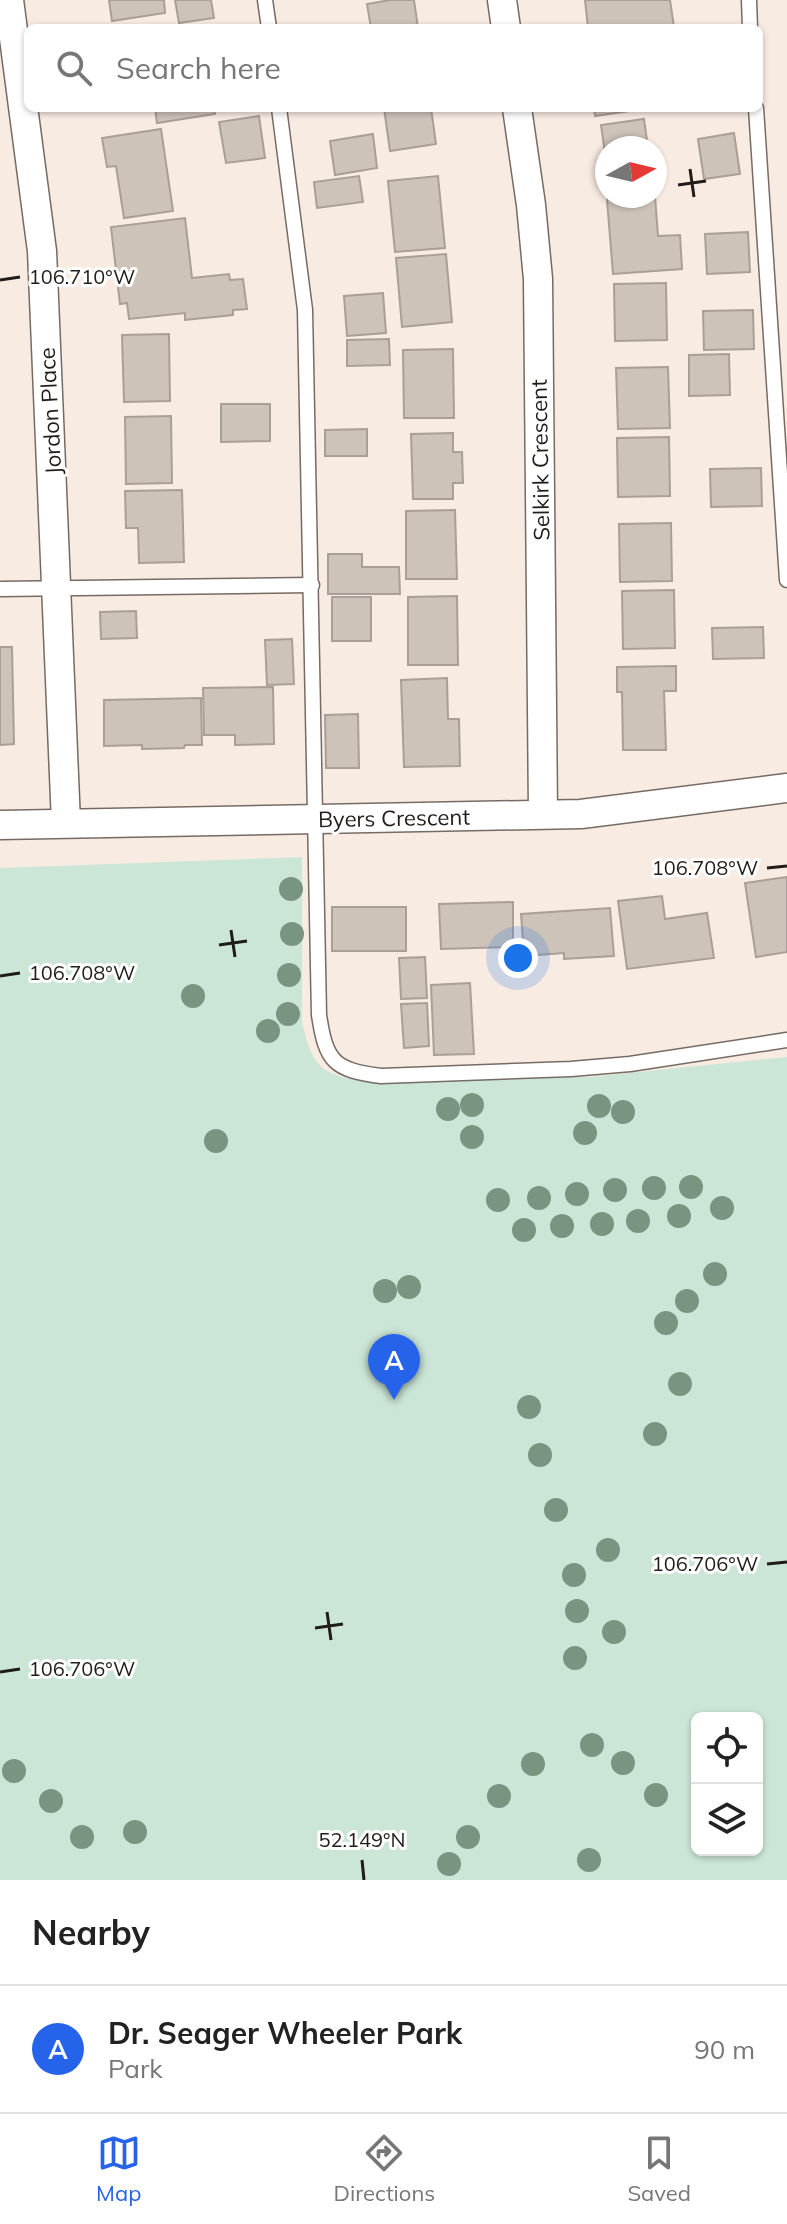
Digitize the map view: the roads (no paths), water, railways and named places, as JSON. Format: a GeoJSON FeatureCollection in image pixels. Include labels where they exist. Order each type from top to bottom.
{"type":"FeatureCollection","features":[{"type":"Feature","properties":{"kind":"street","name":"Jordon Place"},"geometry":{"type":"LineString","coordinates":[[9,0],[42,251],[66,823]]}},
{"type":"Feature","properties":{"kind":"street"},"geometry":{"type":"LineString","coordinates":[[502,0],[505,24]]}},
{"type":"Feature","properties":{"kind":"street","name":"Selkirk Crescent"},"geometry":{"type":"LineString","coordinates":[[518,112],[538,279],[543,814]]}},
{"type":"Feature","properties":{"kind":"street","name":"Byers Crescent"},"geometry":{"type":"LineString","coordinates":[[0,825],[623,811],[787,788]]}},
{"type":"Feature","properties":{"kind":"lane"},"geometry":{"type":"LineString","coordinates":[[265,0],[268,24]]}},
{"type":"Feature","properties":{"kind":"lane"},"geometry":{"type":"LineString","coordinates":[[749,0],[750,24]]}},
{"type":"Feature","properties":{"kind":"lane"},"geometry":{"type":"LineString","coordinates":[[280,112],[305,310],[314,820],[319,1015],[323,1042],[335,1063],[355,1073],[381,1076],[630,1064],[787,1040]]}},
{"type":"Feature","properties":{"kind":"lane"},"geometry":{"type":"LineString","coordinates":[[756,112],[787,580]]}},
{"type":"Feature","properties":{"kind":"lane"},"geometry":{"type":"LineString","coordinates":[[0,589],[312,585]]}},
{"type":"Feature","properties":{"kind":"place","name":"Dr. Seager Wheeler Park"},"geometry":{"type":"Point","coordinates":[394,1400]}}]}
